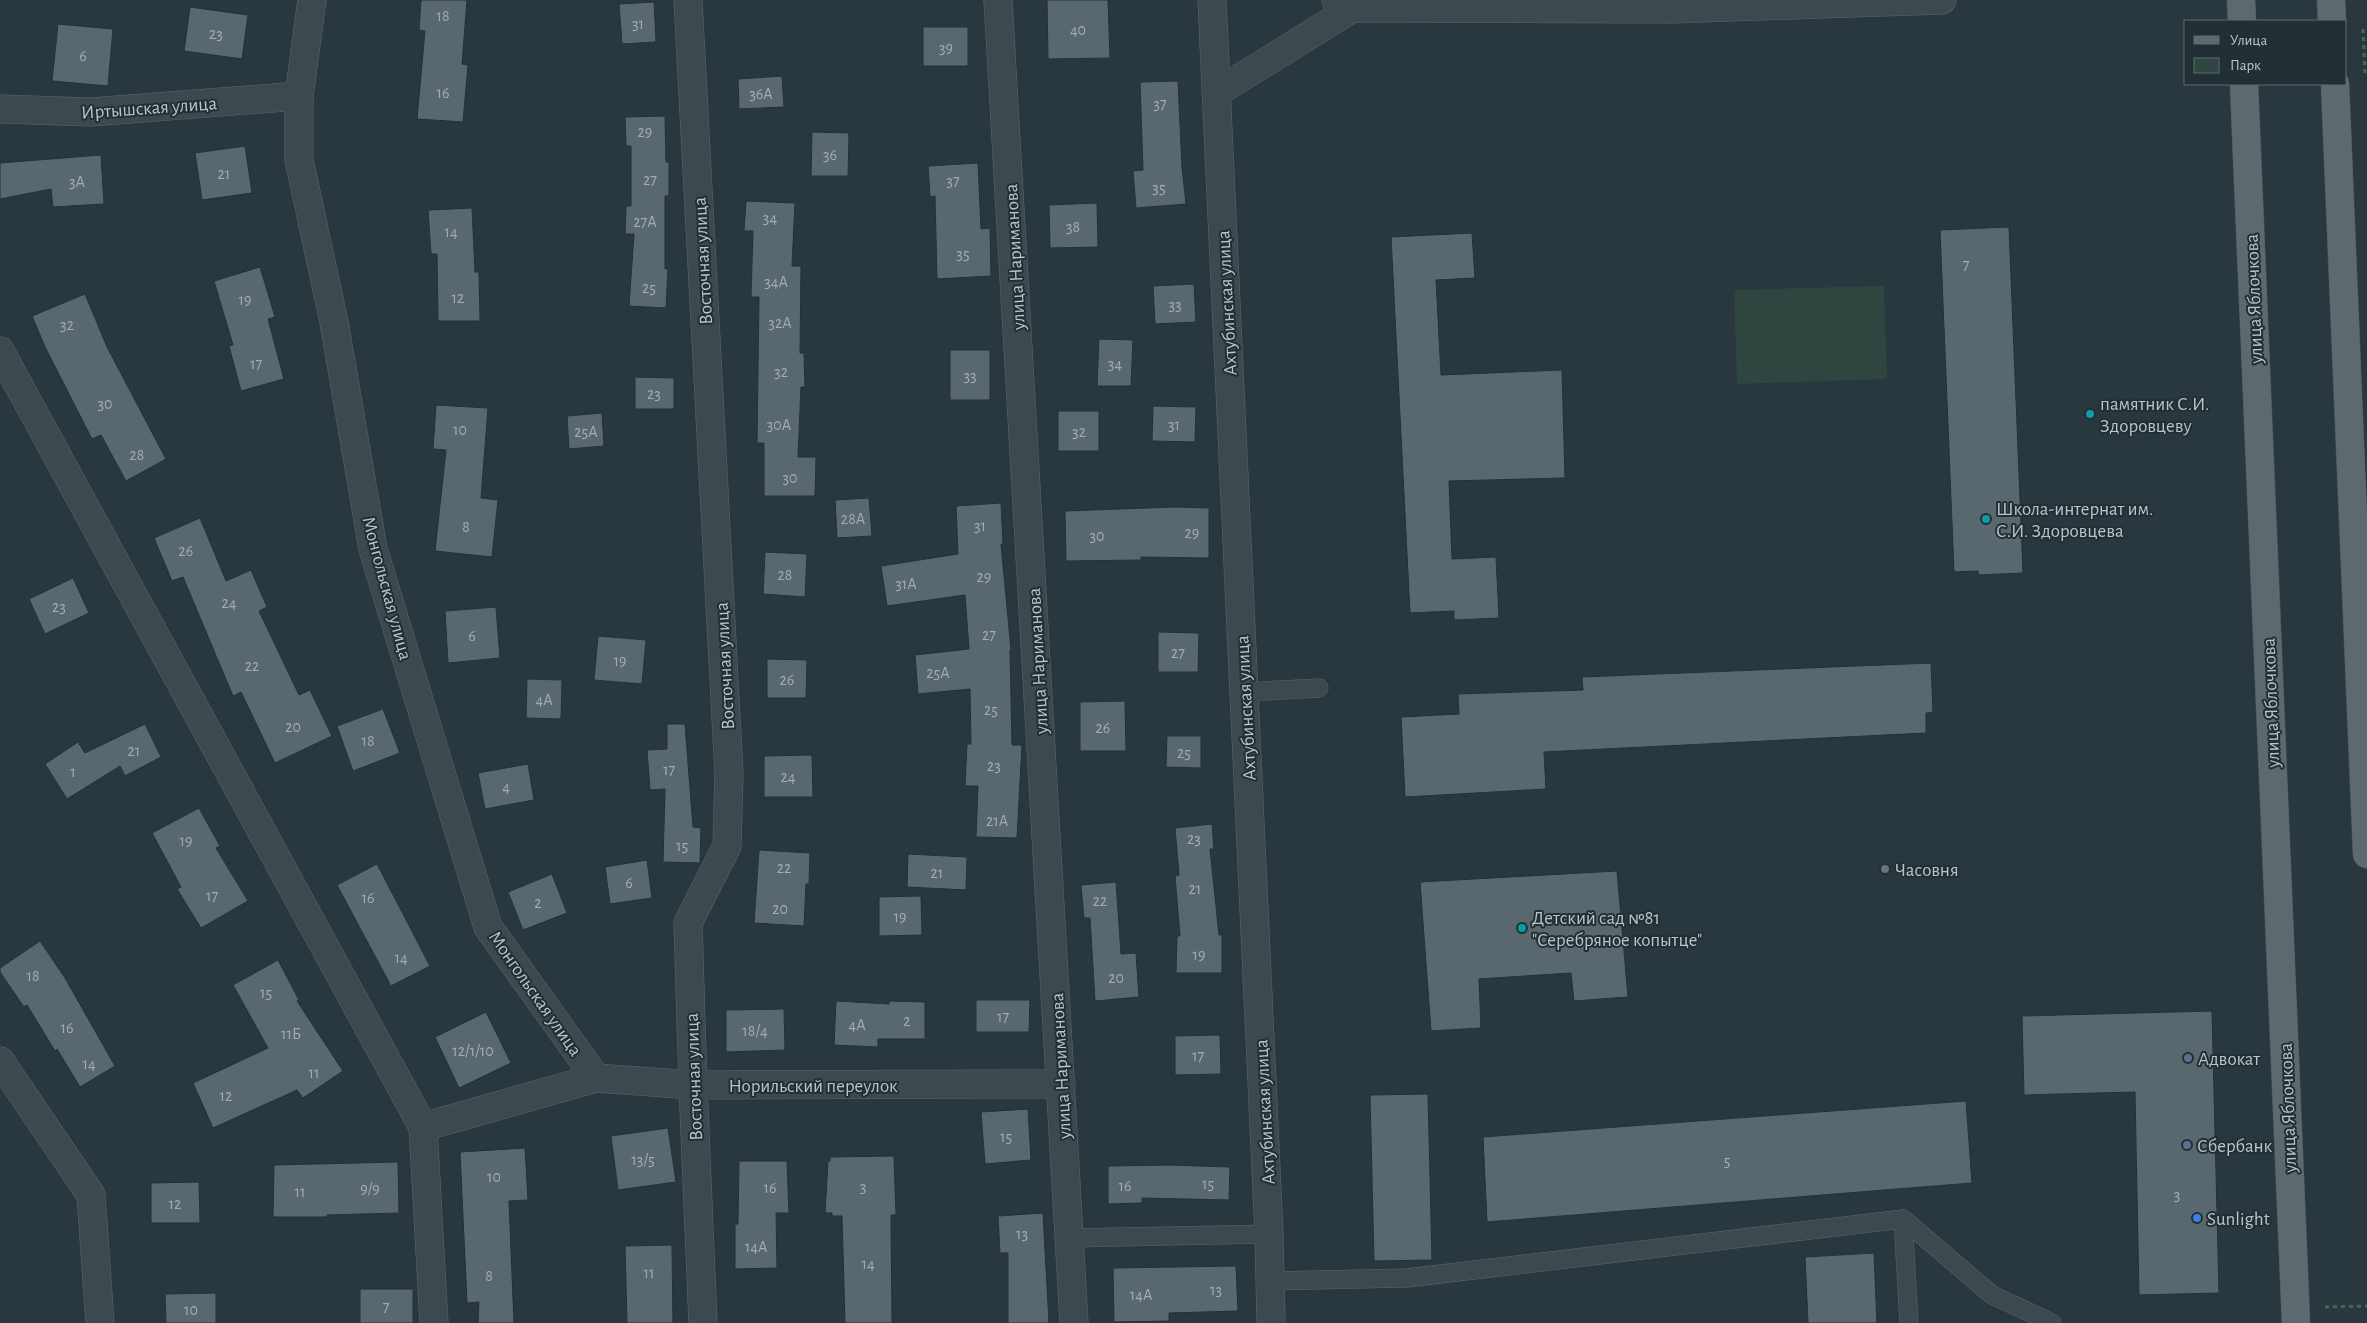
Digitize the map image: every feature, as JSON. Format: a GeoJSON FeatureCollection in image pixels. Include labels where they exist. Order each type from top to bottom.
{"type":"FeatureCollection","features":[{"type":"Feature","properties":{"kind":"main road"},"geometry":{"type":"LineString","coordinates":[[2241,0],[2242,20]]}},
{"type":"Feature","properties":{"kind":"main road"},"geometry":{"type":"LineString","coordinates":[[2331,0],[2332,20]]}},
{"type":"Feature","properties":{"kind":"main road","name":"улица Яблочкова"},"geometry":{"type":"LineString","coordinates":[[2244,85],[2296,1323]]}},
{"type":"Feature","properties":{"kind":"main road"},"geometry":{"type":"LineString","coordinates":[[2334,85],[2367,854]]}},
{"type":"Feature","properties":{"kind":"street","name":"Монгольская улица"},"geometry":{"type":"LineString","coordinates":[[312,0],[299,96],[300,160],[334,322],[373,549],[488,927],[596,1078]]}},
{"type":"Feature","properties":{"kind":"street","name":"Восточная улица"},"geometry":{"type":"LineString","coordinates":[[688,0],[729,774],[727,846],[688,923],[703,1323]]}},
{"type":"Feature","properties":{"kind":"street","name":"улица Нариманова"},"geometry":{"type":"LineString","coordinates":[[998,0],[1074,1323]]}},
{"type":"Feature","properties":{"kind":"street","name":"Ахтубинская улица"},"geometry":{"type":"LineString","coordinates":[[1212,0],[1269,1234],[1271,1323]]}},
{"type":"Feature","properties":{"kind":"street"},"geometry":{"type":"LineString","coordinates":[[1216,93],[1347,3],[1670,4],[1942,0]]}},
{"type":"Feature","properties":{"kind":"street","name":"Иртышская улица"},"geometry":{"type":"LineString","coordinates":[[0,109],[92,112],[299,96]]}},
{"type":"Feature","properties":{"kind":"street"},"geometry":{"type":"LineString","coordinates":[[0,351],[423,1127],[434,1323]]}},
{"type":"Feature","properties":{"kind":"street"},"geometry":{"type":"LineString","coordinates":[[0,1061],[91,1195],[100,1323]]}},
{"type":"Feature","properties":{"kind":"street","name":"Норильский переулок"},"geometry":{"type":"LineString","coordinates":[[423,1127],[596,1078],[693,1085],[1061,1084]]}},
{"type":"Feature","properties":{"kind":"lane"},"geometry":{"type":"LineString","coordinates":[[1244,692],[1319,688]]}},
{"type":"Feature","properties":{"kind":"lane"},"geometry":{"type":"LineString","coordinates":[[1903,1219],[1909,1323]]}},
{"type":"Feature","properties":{"kind":"lane"},"geometry":{"type":"LineString","coordinates":[[1269,1281],[1407,1278],[1903,1219],[1992,1295],[2052,1323]]}},
{"type":"Feature","properties":{"kind":"lane"},"geometry":{"type":"LineString","coordinates":[[1070,1238],[1269,1234]]}},
{"type":"Feature","properties":{"kind":"path"},"geometry":{"type":"LineString","coordinates":[[2362,27],[2365,82]]}},
{"type":"Feature","properties":{"kind":"green space"},"geometry":{"type":"Polygon","coordinates":[[[1884,286],[1887,379],[1737,384],[1734,290],[1884,286]]]}},
{"type":"Feature","properties":{"kind":"building"},"geometry":{"type":"Polygon","coordinates":[[[421,0],[467,0],[462,64],[468,65],[463,122],[417,119],[425,31],[419,30],[421,0]]]}},
{"type":"Feature","properties":{"kind":"building"},"geometry":{"type":"Polygon","coordinates":[[[1047,0],[1108,0],[1110,58],[1048,59],[1047,0]]]}},
{"type":"Feature","properties":{"kind":"building"},"geometry":{"type":"Polygon","coordinates":[[[654,2],[656,42],[622,44],[619,4],[654,2]]]}},
{"type":"Feature","properties":{"kind":"building"},"geometry":{"type":"Polygon","coordinates":[[[190,7],[248,15],[242,59],[184,51],[190,7]]]}},
{"type":"Feature","properties":{"kind":"building"},"geometry":{"type":"Polygon","coordinates":[[[58,24],[113,29],[108,86],[52,81],[58,24]]]}},
{"type":"Feature","properties":{"kind":"building"},"geometry":{"type":"Polygon","coordinates":[[[923,27],[968,27],[968,66],[923,66],[923,27]]]}},
{"type":"Feature","properties":{"kind":"building"},"geometry":{"type":"Polygon","coordinates":[[[782,76],[784,107],[739,109],[738,79],[782,76]]]}},
{"type":"Feature","properties":{"kind":"building"},"geometry":{"type":"Polygon","coordinates":[[[1178,81],[1182,167],[1186,204],[1136,208],[1133,171],[1143,170],[1140,82],[1178,81]]]}},
{"type":"Feature","properties":{"kind":"building"},"geometry":{"type":"Polygon","coordinates":[[[665,116],[666,162],[669,162],[669,196],[665,196],[665,269],[668,269],[666,308],[629,306],[634,234],[625,234],[626,206],[631,206],[631,146],[626,146],[625,117],[665,116]]]}},
{"type":"Feature","properties":{"kind":"building"},"geometry":{"type":"Polygon","coordinates":[[[812,132],[849,133],[848,176],[811,176],[812,132]]]}},
{"type":"Feature","properties":{"kind":"building"},"geometry":{"type":"Polygon","coordinates":[[[245,146],[252,193],[202,200],[195,153],[245,146]]]}},
{"type":"Feature","properties":{"kind":"building"},"geometry":{"type":"Polygon","coordinates":[[[101,155],[104,204],[53,207],[51,189],[0,199],[0,163],[101,155]]]}},
{"type":"Feature","properties":{"kind":"building"},"geometry":{"type":"Polygon","coordinates":[[[978,163],[981,229],[990,228],[991,276],[937,279],[935,196],[930,197],[928,166],[978,163]]]}},
{"type":"Feature","properties":{"kind":"building"},"geometry":{"type":"Polygon","coordinates":[[[746,201],[795,203],[792,266],[801,266],[800,353],[804,353],[805,387],[801,387],[798,457],[816,457],[815,496],[764,496],[764,443],[757,443],[759,297],[751,297],[753,231],[744,231],[746,201]]]}},
{"type":"Feature","properties":{"kind":"building"},"geometry":{"type":"Polygon","coordinates":[[[1097,203],[1098,247],[1050,248],[1049,205],[1097,203]]]}},
{"type":"Feature","properties":{"kind":"building"},"geometry":{"type":"Polygon","coordinates":[[[472,208],[475,272],[479,272],[480,321],[438,321],[437,254],[431,254],[428,210],[472,208]]]}},
{"type":"Feature","properties":{"kind":"building"},"geometry":{"type":"Polygon","coordinates":[[[2009,227],[2023,573],[1978,575],[1978,571],[1954,572],[1940,230],[2009,227]]]}},
{"type":"Feature","properties":{"kind":"building"},"geometry":{"type":"Polygon","coordinates":[[[1472,233],[1475,278],[1436,280],[1441,375],[1562,370],[1565,478],[1449,481],[1452,559],[1496,557],[1499,618],[1454,620],[1454,611],[1410,613],[1391,237],[1472,233]]]}},
{"type":"Feature","properties":{"kind":"building"},"geometry":{"type":"Polygon","coordinates":[[[260,267],[275,317],[268,319],[284,379],[241,391],[229,346],[233,345],[214,281],[260,267]]]}},
{"type":"Feature","properties":{"kind":"building"},"geometry":{"type":"Polygon","coordinates":[[[1194,284],[1196,322],[1155,324],[1153,286],[1194,284]]]}},
{"type":"Feature","properties":{"kind":"building"},"geometry":{"type":"Polygon","coordinates":[[[85,294],[107,347],[166,459],[126,481],[101,435],[92,439],[45,347],[32,316],[85,294]]]}},
{"type":"Feature","properties":{"kind":"building"},"geometry":{"type":"Polygon","coordinates":[[[1099,339],[1133,340],[1131,386],[1097,386],[1099,339]]]}},
{"type":"Feature","properties":{"kind":"building"},"geometry":{"type":"Polygon","coordinates":[[[950,350],[990,350],[990,400],[950,400],[950,350]]]}},
{"type":"Feature","properties":{"kind":"building"},"geometry":{"type":"Polygon","coordinates":[[[635,377],[674,378],[674,409],[635,409],[635,377]]]}},
{"type":"Feature","properties":{"kind":"building"},"geometry":{"type":"Polygon","coordinates":[[[436,405],[488,408],[481,498],[498,500],[492,557],[435,551],[446,450],[433,449],[436,405]]]}},
{"type":"Feature","properties":{"kind":"building"},"geometry":{"type":"Polygon","coordinates":[[[1153,406],[1196,407],[1195,442],[1152,441],[1153,406]]]}},
{"type":"Feature","properties":{"kind":"building"},"geometry":{"type":"Polygon","coordinates":[[[1058,411],[1099,411],[1099,451],[1058,451],[1058,411]]]}},
{"type":"Feature","properties":{"kind":"building"},"geometry":{"type":"Polygon","coordinates":[[[602,413],[604,446],[569,449],[567,416],[602,413]]]}},
{"type":"Feature","properties":{"kind":"building"},"geometry":{"type":"Polygon","coordinates":[[[869,498],[872,536],[837,538],[835,500],[869,498]]]}},
{"type":"Feature","properties":{"kind":"building"},"geometry":{"type":"Polygon","coordinates":[[[1001,503],[1003,544],[1001,544],[1011,650],[1012,745],[1022,745],[1017,838],[976,837],[978,786],[965,786],[967,744],[971,744],[970,689],[918,694],[915,655],[969,649],[965,595],[887,606],[881,566],[958,554],[956,506],[1001,503]]]}},
{"type":"Feature","properties":{"kind":"building"},"geometry":{"type":"Polygon","coordinates":[[[1175,507],[1209,508],[1209,558],[1141,557],[1141,560],[1066,561],[1065,511],[1175,507]]]}},
{"type":"Feature","properties":{"kind":"building"},"geometry":{"type":"Polygon","coordinates":[[[200,518],[226,581],[251,570],[267,607],[259,611],[299,695],[310,690],[332,736],[275,763],[241,692],[233,696],[183,577],[172,581],[154,538],[200,518]]]}},
{"type":"Feature","properties":{"kind":"building"},"geometry":{"type":"Polygon","coordinates":[[[765,552],[807,554],[805,597],[763,594],[765,552]]]}},
{"type":"Feature","properties":{"kind":"building"},"geometry":{"type":"Polygon","coordinates":[[[73,578],[89,613],[45,634],[29,599],[73,578]]]}},
{"type":"Feature","properties":{"kind":"building"},"geometry":{"type":"Polygon","coordinates":[[[496,607],[500,658],[448,663],[445,611],[496,607]]]}},
{"type":"Feature","properties":{"kind":"building"},"geometry":{"type":"Polygon","coordinates":[[[1158,632],[1199,633],[1198,672],[1158,672],[1158,632]]]}},
{"type":"Feature","properties":{"kind":"building"},"geometry":{"type":"Polygon","coordinates":[[[598,636],[646,640],[642,684],[594,680],[598,636]]]}},
{"type":"Feature","properties":{"kind":"building"},"geometry":{"type":"Polygon","coordinates":[[[767,659],[807,660],[806,698],[767,698],[767,659]]]}},
{"type":"Feature","properties":{"kind":"building"},"geometry":{"type":"Polygon","coordinates":[[[1931,663],[1933,712],[1926,713],[1926,733],[1544,752],[1546,789],[1405,797],[1401,717],[1459,714],[1458,694],[1583,690],[1582,677],[1931,663]]]}},
{"type":"Feature","properties":{"kind":"building"},"geometry":{"type":"Polygon","coordinates":[[[527,679],[562,680],[561,719],[526,718],[527,679]]]}},
{"type":"Feature","properties":{"kind":"building"},"geometry":{"type":"Polygon","coordinates":[[[1125,701],[1126,751],[1080,751],[1080,702],[1125,701]]]}},
{"type":"Feature","properties":{"kind":"building"},"geometry":{"type":"Polygon","coordinates":[[[383,709],[400,753],[353,771],[337,726],[383,709]]]}},
{"type":"Feature","properties":{"kind":"building"},"geometry":{"type":"Polygon","coordinates":[[[145,724],[161,757],[125,776],[120,766],[67,799],[45,764],[78,742],[85,753],[145,724]]]}},
{"type":"Feature","properties":{"kind":"building"},"geometry":{"type":"Polygon","coordinates":[[[667,724],[685,724],[693,827],[701,828],[700,863],[663,862],[665,789],[650,790],[647,750],[667,749],[667,724]]]}},
{"type":"Feature","properties":{"kind":"building"},"geometry":{"type":"Polygon","coordinates":[[[1167,736],[1201,736],[1201,768],[1166,767],[1167,736]]]}},
{"type":"Feature","properties":{"kind":"building"},"geometry":{"type":"Polygon","coordinates":[[[812,755],[813,797],[764,797],[764,756],[812,755]]]}},
{"type":"Feature","properties":{"kind":"building"},"geometry":{"type":"Polygon","coordinates":[[[528,764],[534,800],[485,809],[478,773],[528,764]]]}},
{"type":"Feature","properties":{"kind":"building"},"geometry":{"type":"Polygon","coordinates":[[[199,808],[220,846],[216,848],[248,901],[201,928],[177,889],[181,887],[152,833],[199,808]]]}},
{"type":"Feature","properties":{"kind":"building"},"geometry":{"type":"Polygon","coordinates":[[[1212,824],[1214,849],[1210,849],[1219,935],[1222,935],[1222,973],[1176,973],[1177,936],[1180,936],[1175,876],[1179,875],[1175,828],[1212,824]]]}},
{"type":"Feature","properties":{"kind":"building"},"geometry":{"type":"Polygon","coordinates":[[[759,850],[810,853],[809,884],[806,884],[804,926],[754,923],[759,850]]]}},
{"type":"Feature","properties":{"kind":"building"},"geometry":{"type":"Polygon","coordinates":[[[908,854],[967,857],[966,890],[907,887],[908,854]]]}},
{"type":"Feature","properties":{"kind":"building"},"geometry":{"type":"Polygon","coordinates":[[[647,860],[652,898],[610,904],[605,867],[647,860]]]}},
{"type":"Feature","properties":{"kind":"building"},"geometry":{"type":"Polygon","coordinates":[[[377,864],[430,966],[391,986],[337,885],[377,864]]]}},
{"type":"Feature","properties":{"kind":"building","name":"Детский сад №81 \"Серебряное копытце\""},"geometry":{"type":"Polygon","coordinates":[[[1617,871],[1628,997],[1574,1001],[1571,973],[1479,979],[1481,1028],[1431,1031],[1420,882],[1617,871]]]}},
{"type":"Feature","properties":{"kind":"building"},"geometry":{"type":"Polygon","coordinates":[[[552,874],[567,913],[523,930],[508,892],[552,874]]]}},
{"type":"Feature","properties":{"kind":"building"},"geometry":{"type":"Polygon","coordinates":[[[1116,882],[1121,954],[1136,953],[1139,997],[1095,1001],[1090,918],[1084,918],[1081,885],[1116,882]]]}},
{"type":"Feature","properties":{"kind":"building"},"geometry":{"type":"Polygon","coordinates":[[[921,896],[922,935],[879,936],[879,897],[921,896]]]}},
{"type":"Feature","properties":{"kind":"building"},"geometry":{"type":"Polygon","coordinates":[[[40,941],[65,978],[115,1066],[80,1087],[27,1005],[24,1007],[0,972],[0,968],[40,941]]]}},
{"type":"Feature","properties":{"kind":"building"},"geometry":{"type":"Polygon","coordinates":[[[278,960],[299,1000],[297,1001],[343,1071],[303,1098],[297,1090],[213,1128],[193,1083],[268,1048],[233,985],[278,960]]]}},
{"type":"Feature","properties":{"kind":"building"},"geometry":{"type":"Polygon","coordinates":[[[976,1000],[1030,1000],[1029,1032],[976,1032],[976,1000]]]}},
{"type":"Feature","properties":{"kind":"building"},"geometry":{"type":"Polygon","coordinates":[[[836,1001],[889,1004],[889,1001],[925,1002],[925,1039],[878,1039],[878,1047],[834,1045],[836,1001]]]}},
{"type":"Feature","properties":{"kind":"building"},"geometry":{"type":"Polygon","coordinates":[[[784,1009],[785,1050],[726,1052],[726,1010],[784,1009]]]}},
{"type":"Feature","properties":{"kind":"building"},"geometry":{"type":"Polygon","coordinates":[[[2212,1011],[2219,1293],[2139,1295],[2135,1092],[2024,1095],[2022,1016],[2212,1011]]]}},
{"type":"Feature","properties":{"kind":"building"},"geometry":{"type":"Polygon","coordinates":[[[486,1012],[511,1063],[459,1088],[435,1037],[486,1012]]]}},
{"type":"Feature","properties":{"kind":"building"},"geometry":{"type":"Polygon","coordinates":[[[1220,1035],[1221,1074],[1175,1075],[1175,1036],[1220,1035]]]}},
{"type":"Feature","properties":{"kind":"building"},"geometry":{"type":"Polygon","coordinates":[[[1428,1094],[1432,1260],[1374,1261],[1370,1095],[1428,1094]]]}},
{"type":"Feature","properties":{"kind":"building"},"geometry":{"type":"Polygon","coordinates":[[[1966,1101],[1972,1183],[1487,1222],[1483,1137],[1966,1101]]]}},
{"type":"Feature","properties":{"kind":"building"},"geometry":{"type":"Polygon","coordinates":[[[1028,1109],[1031,1160],[985,1164],[981,1112],[1028,1109]]]}},
{"type":"Feature","properties":{"kind":"building"},"geometry":{"type":"Polygon","coordinates":[[[668,1128],[676,1182],[618,1190],[611,1136],[668,1128]]]}},
{"type":"Feature","properties":{"kind":"building"},"geometry":{"type":"Polygon","coordinates":[[[525,1148],[528,1200],[509,1201],[514,1323],[478,1323],[479,1302],[467,1303],[460,1152],[525,1148]]]}},
{"type":"Feature","properties":{"kind":"building"},"geometry":{"type":"Polygon","coordinates":[[[894,1156],[896,1215],[891,1215],[892,1323],[845,1323],[842,1216],[832,1216],[832,1213],[825,1213],[828,1161],[830,1161],[830,1157],[894,1156]]]}},
{"type":"Feature","properties":{"kind":"building"},"geometry":{"type":"Polygon","coordinates":[[[739,1161],[787,1161],[789,1213],[776,1213],[777,1268],[735,1269],[735,1224],[738,1224],[739,1161]]]}},
{"type":"Feature","properties":{"kind":"building"},"geometry":{"type":"Polygon","coordinates":[[[398,1162],[399,1213],[327,1215],[327,1217],[273,1217],[274,1165],[398,1162]]]}},
{"type":"Feature","properties":{"kind":"building"},"geometry":{"type":"Polygon","coordinates":[[[1170,1165],[1230,1167],[1229,1200],[1142,1198],[1142,1203],[1108,1204],[1108,1166],[1170,1165]]]}},
{"type":"Feature","properties":{"kind":"building"},"geometry":{"type":"Polygon","coordinates":[[[199,1182],[200,1223],[151,1223],[151,1183],[199,1182]]]}},
{"type":"Feature","properties":{"kind":"building"},"geometry":{"type":"Polygon","coordinates":[[[1043,1213],[1049,1323],[1008,1323],[1008,1253],[1000,1253],[998,1216],[1043,1213]]]}},
{"type":"Feature","properties":{"kind":"building"},"geometry":{"type":"Polygon","coordinates":[[[672,1245],[673,1323],[627,1323],[625,1246],[672,1245]]]}},
{"type":"Feature","properties":{"kind":"building"},"geometry":{"type":"Polygon","coordinates":[[[1874,1253],[1877,1323],[1808,1323],[1805,1257],[1874,1253]]]}},
{"type":"Feature","properties":{"kind":"building"},"geometry":{"type":"Polygon","coordinates":[[[1236,1266],[1238,1311],[1169,1313],[1169,1321],[1114,1322],[1113,1268],[1236,1266]]]}},
{"type":"Feature","properties":{"kind":"building"},"geometry":{"type":"Polygon","coordinates":[[[360,1289],[413,1289],[413,1323],[360,1323],[360,1289]]]}},
{"type":"Feature","properties":{"kind":"building"},"geometry":{"type":"Polygon","coordinates":[[[216,1293],[216,1323],[166,1323],[165,1294],[216,1293]]]}},
{"type":"Feature","properties":{"kind":"place","name":"памятник С.И. Здоровцеву"},"geometry":{"type":"Point","coordinates":[2090,414]}},
{"type":"Feature","properties":{"kind":"place","name":"Школа-интернат им. С.И. Здоровцева"},"geometry":{"type":"Point","coordinates":[1986,519]}},
{"type":"Feature","properties":{"kind":"place","name":"Часовня"},"geometry":{"type":"Point","coordinates":[1885,869]}},
{"type":"Feature","properties":{"kind":"place","name":"Детский сад №81 \"Серебряное копытце\""},"geometry":{"type":"Point","coordinates":[1522,928]}},
{"type":"Feature","properties":{"kind":"place","name":"Адвокат"},"geometry":{"type":"Point","coordinates":[2188,1058]}},
{"type":"Feature","properties":{"kind":"place","name":"Сбербанк"},"geometry":{"type":"Point","coordinates":[2187,1145]}},
{"type":"Feature","properties":{"kind":"place","name":"Sunlight"},"geometry":{"type":"Point","coordinates":[2197,1218]}}]}
